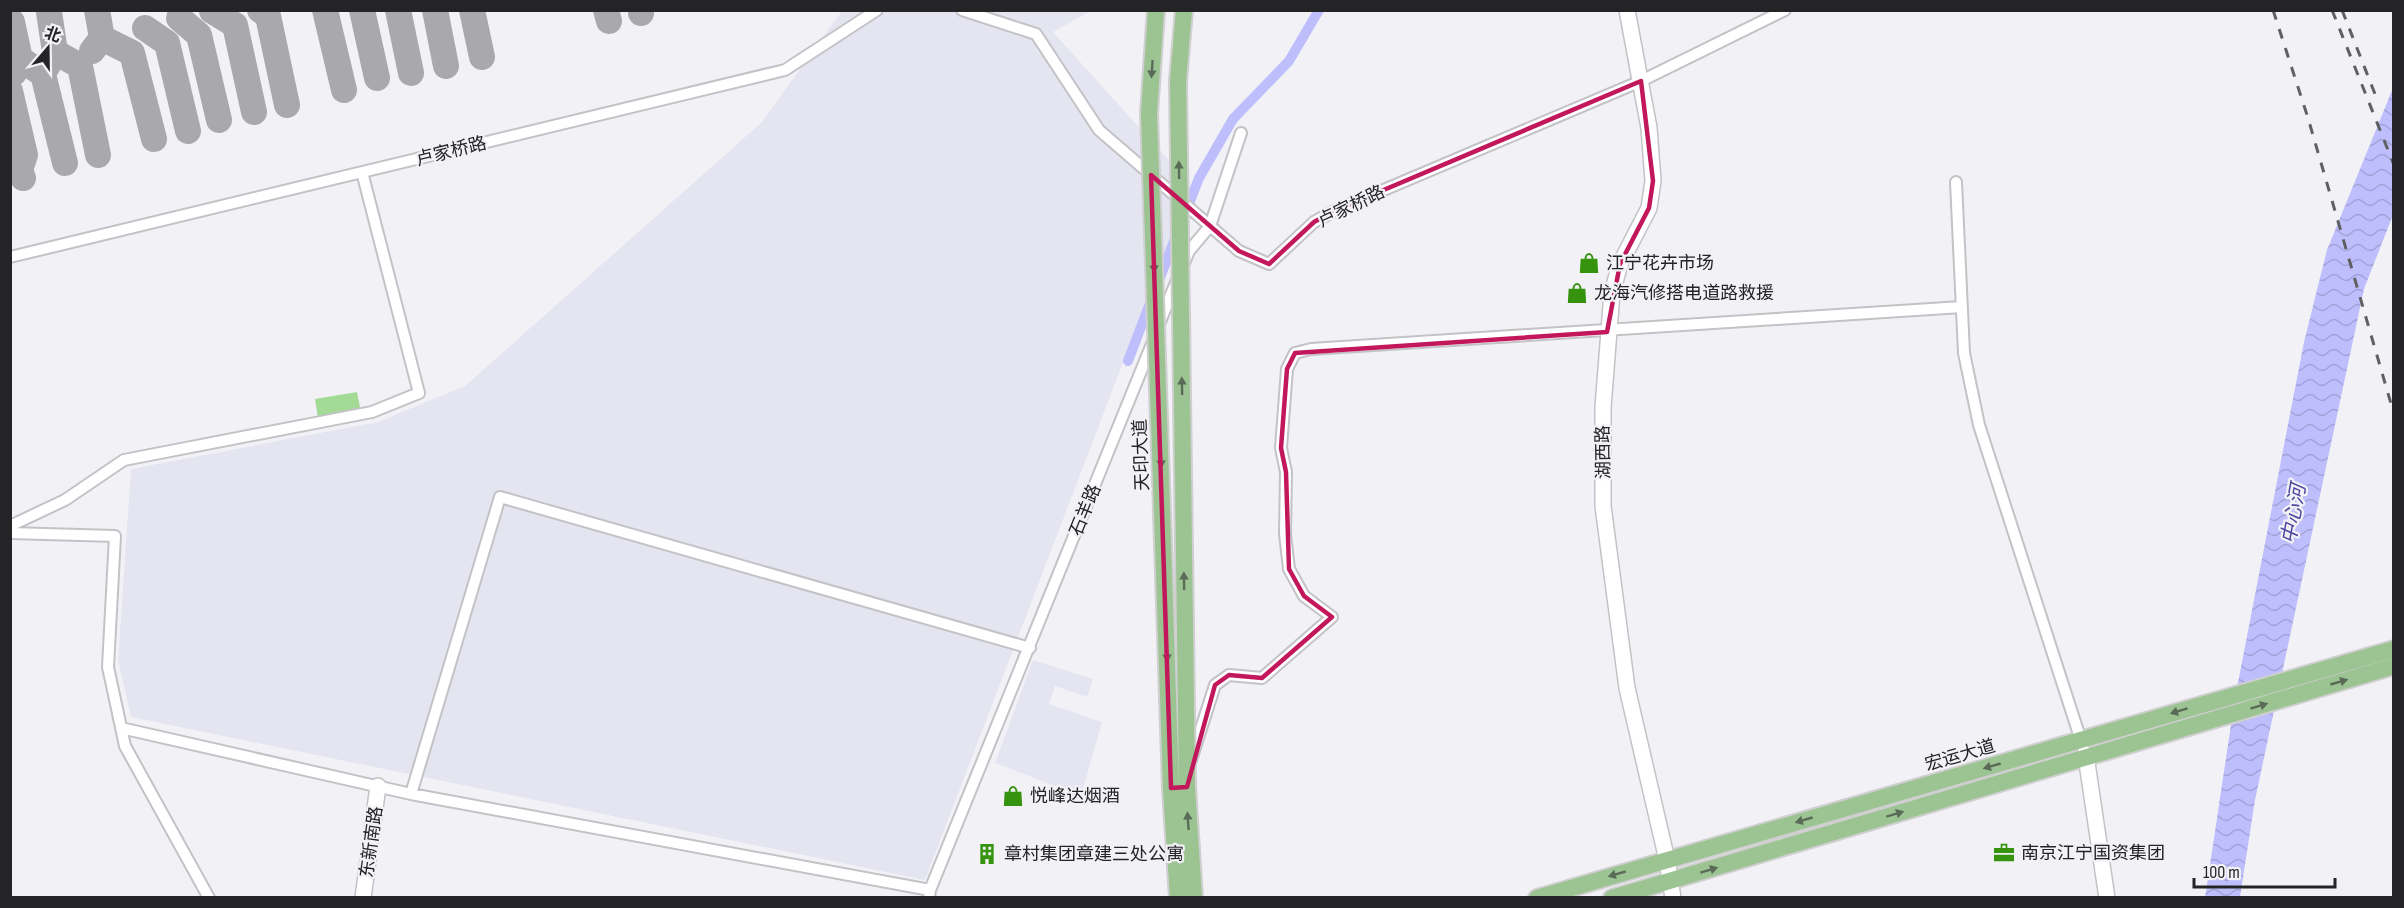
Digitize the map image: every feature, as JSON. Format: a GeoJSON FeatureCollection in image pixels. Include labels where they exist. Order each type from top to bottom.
{"type":"FeatureCollection","features":[{"type":"Feature","properties":{"kind":"main road","name":"天印大道"},"geometry":{"type":"LineString","coordinates":[[1156,10],[1149,113],[1179,787],[1194,897]]}},
{"type":"Feature","properties":{"kind":"main road","name":"天印大道"},"geometry":{"type":"LineString","coordinates":[[1178,897],[1178,81],[1184,10]]}},
{"type":"Feature","properties":{"kind":"main road","name":"宏运大道"},"geometry":{"type":"LineString","coordinates":[[1537,897],[2394,649]]}},
{"type":"Feature","properties":{"kind":"main road","name":"宏运大道"},"geometry":{"type":"LineString","coordinates":[[1612,897],[1672,889],[2086,756],[2394,666]]}},
{"type":"Feature","properties":{"kind":"street","name":"卢家桥路"},"geometry":{"type":"LineString","coordinates":[[10,257],[785,70],[877,10]]}},
{"type":"Feature","properties":{"kind":"street","name":"卢家桥路"},"geometry":{"type":"LineString","coordinates":[[962,10],[1036,34],[1099,130],[1239,251],[1269,264],[1314,222],[1334,211],[1641,81],[1785,10]]}},
{"type":"Feature","properties":{"kind":"street","name":"湖西路"},"geometry":{"type":"LineString","coordinates":[[1627,10],[1649,128],[1653,181],[1649,208],[1620,264],[1612,293],[1607,332],[1603,407],[1604,506],[1627,688],[1672,889]]}},
{"type":"Feature","properties":{"kind":"street","name":"石羊路"},"geometry":{"type":"LineString","coordinates":[[929,894],[1189,251],[1210,226],[1241,134]]}},
{"type":"Feature","properties":{"kind":"street"},"geometry":{"type":"LineString","coordinates":[[10,526],[65,500],[124,460],[372,412],[419,393],[362,172]]}},
{"type":"Feature","properties":{"kind":"street"},"geometry":{"type":"LineString","coordinates":[[1956,182],[1964,353],[1979,425],[2086,756],[2107,897]]}},
{"type":"Feature","properties":{"kind":"street"},"geometry":{"type":"LineString","coordinates":[[1179,787],[1215,685],[1229,675],[1262,678],[1332,617],[1304,596],[1289,569],[1285,534],[1287,472],[1281,447],[1287,369],[1295,353],[1311,349],[1607,332],[1962,307]]}},
{"type":"Feature","properties":{"kind":"street"},"geometry":{"type":"LineString","coordinates":[[411,794],[500,497],[1030,648]]}},
{"type":"Feature","properties":{"kind":"street"},"geometry":{"type":"LineString","coordinates":[[10,533],[115,536],[108,667],[125,746],[209,897]]}},
{"type":"Feature","properties":{"kind":"street"},"geometry":{"type":"LineString","coordinates":[[121,728],[411,794],[929,894]]}},
{"type":"Feature","properties":{"kind":"street","name":"东新南路"},"geometry":{"type":"LineString","coordinates":[[363,897],[378,786]]}},
{"type":"Feature","properties":{"kind":"highlighted area"},"geometry":{"type":"Polygon","coordinates":[[[1641,81],[1653,181],[1649,208],[1620,264],[1607,332],[1295,353],[1287,369],[1281,448],[1286,472],[1289,569],[1304,596],[1332,617],[1262,678],[1229,675],[1215,685],[1187,787],[1171,788],[1151,175],[1239,251],[1269,264],[1314,222],[1334,211],[1641,81]]]}},
{"type":"Feature","properties":{"kind":"shaded area"},"geometry":{"type":"Polygon","coordinates":[[[842,11],[1091,11],[1053,32],[1191,185],[925,880],[131,717],[118,660],[131,469],[378,422],[465,386],[762,122],[842,11]]]}},
{"type":"Feature","properties":{"kind":"shaded area"},"geometry":{"type":"Polygon","coordinates":[[[1033,660],[1093,679],[1087,697],[1055,686],[1049,704],[1102,722],[1081,796],[995,763],[1033,660]]]}},
{"type":"Feature","properties":{"kind":"green space"},"geometry":{"type":"Polygon","coordinates":[[[357,392],[362,417],[319,424],[315,399],[357,392]]]}},
{"type":"Feature","properties":{"kind":"water","name":"中心河"},"geometry":{"type":"Polygon","coordinates":[[[2393,88],[2393,215],[2364,289],[2255,800],[2240,897],[2205,898],[2235,698],[2304,342],[2327,250],[2393,88]]]}},
{"type":"Feature","properties":{"kind":"waterway"},"geometry":{"type":"LineString","coordinates":[[1185,214],[1199,178],[1233,119],[1289,61],[1319,10]]}},
{"type":"Feature","properties":{"kind":"waterway"},"geometry":{"type":"LineString","coordinates":[[1158,283],[1176,236]]}},
{"type":"Feature","properties":{"kind":"waterway"},"geometry":{"type":"LineString","coordinates":[[1128,361],[1152,298]]}},
{"type":"Feature","properties":{"kind":"taxiway"},"geometry":{"type":"LineString","coordinates":[[92,51],[102,38],[97,10]]}},
{"type":"Feature","properties":{"kind":"taxiway"},"geometry":{"type":"LineString","coordinates":[[260,10],[268,16],[287,105]]}},
{"type":"Feature","properties":{"kind":"taxiway"},"geometry":{"type":"LineString","coordinates":[[325,10],[344,90]]}},
{"type":"Feature","properties":{"kind":"taxiway"},"geometry":{"type":"LineString","coordinates":[[362,10],[377,78]]}},
{"type":"Feature","properties":{"kind":"taxiway"},"geometry":{"type":"LineString","coordinates":[[398,10],[411,73]]}},
{"type":"Feature","properties":{"kind":"taxiway"},"geometry":{"type":"LineString","coordinates":[[435,10],[446,66]]}},
{"type":"Feature","properties":{"kind":"taxiway"},"geometry":{"type":"LineString","coordinates":[[472,10],[482,57]]}},
{"type":"Feature","properties":{"kind":"taxiway"},"geometry":{"type":"LineString","coordinates":[[606,10],[609,21]]}},
{"type":"Feature","properties":{"kind":"taxiway"},"geometry":{"type":"LineString","coordinates":[[212,11],[235,25],[254,112]]}},
{"type":"Feature","properties":{"kind":"taxiway"},"geometry":{"type":"LineString","coordinates":[[47,67],[55,52],[49,12]]}},
{"type":"Feature","properties":{"kind":"taxiway"},"geometry":{"type":"LineString","coordinates":[[179,18],[199,35],[219,120]]}},
{"type":"Feature","properties":{"kind":"taxiway"},"geometry":{"type":"LineString","coordinates":[[12,22],[20,59],[14,73]]}},
{"type":"Feature","properties":{"kind":"taxiway"},"geometry":{"type":"LineString","coordinates":[[145,28],[167,43],[188,131]]}},
{"type":"Feature","properties":{"kind":"taxiway"},"geometry":{"type":"LineString","coordinates":[[102,38],[132,53],[154,139]]}},
{"type":"Feature","properties":{"kind":"taxiway"},"geometry":{"type":"LineString","coordinates":[[55,52],[80,66],[98,155]]}},
{"type":"Feature","properties":{"kind":"taxiway"},"geometry":{"type":"LineString","coordinates":[[20,59],[43,74],[65,163]]}},
{"type":"Feature","properties":{"kind":"taxiway"},"geometry":{"type":"LineString","coordinates":[[10,91],[25,155],[20,170],[23,178]]}},
{"type":"Feature","properties":{"kind":"railway"},"geometry":{"type":"LineString","coordinates":[[2273,10],[2308,118],[2394,414]]}},
{"type":"Feature","properties":{"kind":"railway"},"geometry":{"type":"LineString","coordinates":[[2332,10],[2394,165]]}},
{"type":"Feature","properties":{"kind":"railway"},"geometry":{"type":"LineString","coordinates":[[2342,10],[2375,94]]}},
{"type":"Feature","properties":{"kind":"place","name":"江宁花卉市场"},"geometry":{"type":"Point","coordinates":[1589,263]}},
{"type":"Feature","properties":{"kind":"place","name":"龙海汽修搭电道路救援"},"geometry":{"type":"Point","coordinates":[1577,293]}},
{"type":"Feature","properties":{"kind":"place","name":"悦峰达烟酒"},"geometry":{"type":"Point","coordinates":[1013,796]}},
{"type":"Feature","properties":{"kind":"place","name":"南京江宁国资集团"},"geometry":{"type":"Point","coordinates":[2004,853]}},
{"type":"Feature","properties":{"kind":"place","name":"章村集团章建三处公寓"},"geometry":{"type":"Point","coordinates":[987,854]}}]}
